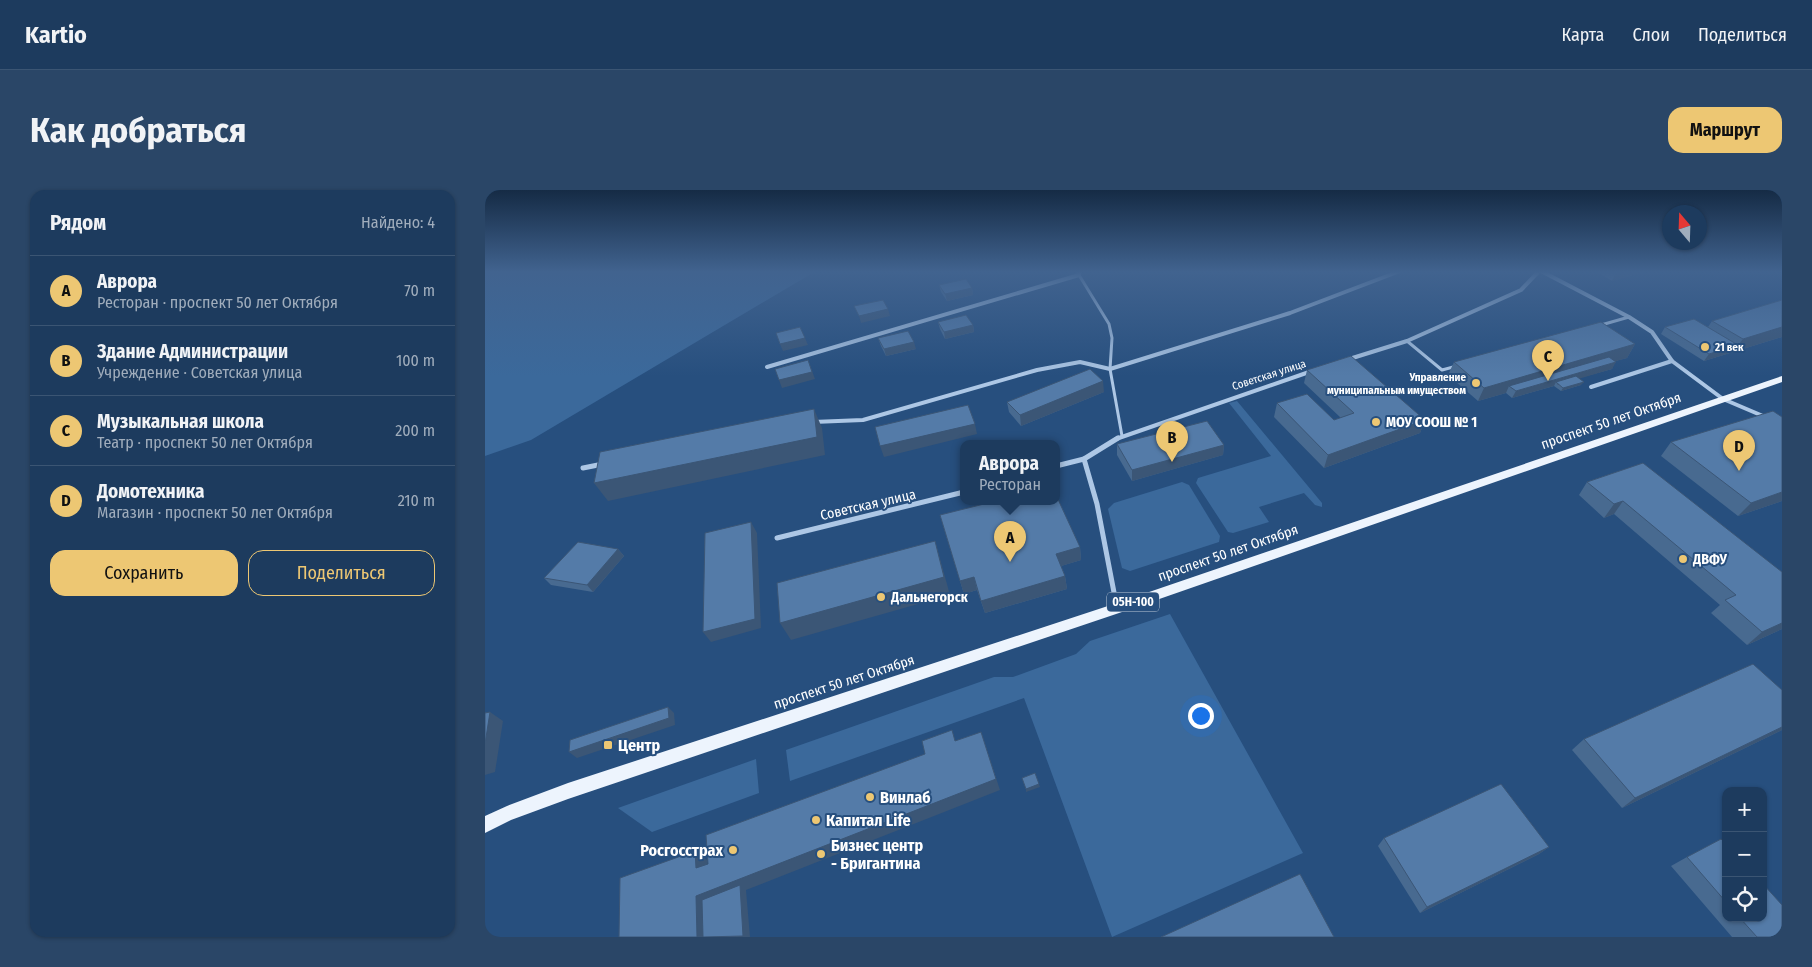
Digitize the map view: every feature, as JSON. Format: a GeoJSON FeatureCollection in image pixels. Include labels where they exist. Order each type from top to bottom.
{"type":"FeatureCollection","features":[{"type":"Feature","properties":{"kind":"main road","name":"проспект 50 лет Октября"},"geometry":{"type":"LineString","coordinates":[[485,825],[507,814],[568,791],[1117,608],[1782,379]]}},
{"type":"Feature","properties":{"kind":"street"},"geometry":{"type":"LineString","coordinates":[[767,367],[971,306]]}},
{"type":"Feature","properties":{"kind":"street"},"geometry":{"type":"LineString","coordinates":[[808,423],[863,420],[962,394],[1037,370],[1079,362],[1110,369],[1201,342],[1309,306]]}},
{"type":"Feature","properties":{"kind":"street"},"geometry":{"type":"LineString","coordinates":[[1338,362],[1407,341],[1486,306]]}},
{"type":"Feature","properties":{"kind":"street"},"geometry":{"type":"LineString","coordinates":[[1607,306],[1652,332],[1672,361],[1723,399],[1763,416]]}},
{"type":"Feature","properties":{"kind":"street"},"geometry":{"type":"LineString","coordinates":[[1591,387],[1672,361]]}},
{"type":"Feature","properties":{"kind":"street","name":"Советская улица"},"geometry":{"type":"LineString","coordinates":[[1060,465],[1084,459],[1122,436],[1320,368]]}},
{"type":"Feature","properties":{"kind":"street"},"geometry":{"type":"LineString","coordinates":[[1084,459],[1097,504],[1117,608]]}},
{"type":"Feature","properties":{"kind":"street"},"geometry":{"type":"LineString","coordinates":[[583,468],[610,463]]}},
{"type":"Feature","properties":{"kind":"street","name":"Советская улица"},"geometry":{"type":"LineString","coordinates":[[777,538],[960,493]]}},
{"type":"Feature","properties":{"kind":"lane"},"geometry":{"type":"LineString","coordinates":[[1099,306],[1109,324],[1112,338],[1110,369],[1122,436]]}},
{"type":"Feature","properties":{"kind":"lane"},"geometry":{"type":"LineString","coordinates":[[1592,328],[1629,317]]}},
{"type":"Feature","properties":{"kind":"lane"},"geometry":{"type":"LineString","coordinates":[[1407,341],[1442,370],[1460,364]]}},
{"type":"Feature","properties":{"kind":"shaded area"},"geometry":{"type":"Polygon","coordinates":[[[485,306],[757,306],[531,440],[485,456],[485,306]]]}},
{"type":"Feature","properties":{"kind":"shaded area"},"geometry":{"type":"Polygon","coordinates":[[[1237,401],[1322,503],[1322,507],[1315,505],[1304,493],[1259,507],[1269,522],[1233,533],[1228,532],[1196,483],[1198,478],[1271,456],[1229,403],[1237,401]]]}},
{"type":"Feature","properties":{"kind":"shaded area"},"geometry":{"type":"Polygon","coordinates":[[[1182,482],[1189,485],[1220,536],[1219,542],[1130,571],[1122,568],[1108,509],[1114,503],[1182,482]]]}},
{"type":"Feature","properties":{"kind":"shaded area"},"geometry":{"type":"Polygon","coordinates":[[[1170,614],[1303,853],[1112,937],[1024,698],[790,781],[786,750],[994,677],[1013,677],[1076,654],[1090,641],[1170,614]]]}},
{"type":"Feature","properties":{"kind":"shaded area"},"geometry":{"type":"Polygon","coordinates":[[[756,759],[759,793],[652,832],[618,808],[756,759]]]}},
{"type":"Feature","properties":{"kind":"building"},"geometry":{"type":"Polygon","coordinates":[[[854,306],[886,306],[888,309],[859,316],[854,306]]]}},
{"type":"Feature","properties":{"kind":"building"},"geometry":{"type":"Polygon","coordinates":[[[1762,306],[1782,306],[1782,327],[1743,339],[1712,321],[1762,306]]]}},
{"type":"Feature","properties":{"kind":"building"},"geometry":{"type":"Polygon","coordinates":[[[966,315],[973,325],[944,332],[938,322],[966,315]]]}},
{"type":"Feature","properties":{"kind":"building"},"geometry":{"type":"Polygon","coordinates":[[[1694,319],[1738,345],[1709,354],[1665,327],[1694,319]]]}},
{"type":"Feature","properties":{"kind":"building"},"geometry":{"type":"Polygon","coordinates":[[[1601,322],[1635,344],[1484,388],[1454,362],[1601,322]]]}},
{"type":"Feature","properties":{"kind":"building"},"geometry":{"type":"Polygon","coordinates":[[[800,327],[805,338],[780,344],[776,333],[800,327]]]}},
{"type":"Feature","properties":{"kind":"building"},"geometry":{"type":"Polygon","coordinates":[[[908,331],[914,342],[884,349],[878,338],[908,331]]]}},
{"type":"Feature","properties":{"kind":"building"},"geometry":{"type":"Polygon","coordinates":[[[1351,356],[1425,420],[1328,455],[1277,403],[1307,394],[1334,420],[1354,413],[1307,370],[1351,356]]]}},
{"type":"Feature","properties":{"kind":"building"},"geometry":{"type":"Polygon","coordinates":[[[1609,357],[1616,362],[1516,391],[1509,386],[1609,357]]]}},
{"type":"Feature","properties":{"kind":"building"},"geometry":{"type":"Polygon","coordinates":[[[808,360],[812,372],[779,380],[775,369],[808,360]]]}},
{"type":"Feature","properties":{"kind":"building"},"geometry":{"type":"Polygon","coordinates":[[[1090,369],[1103,381],[1020,415],[1007,402],[1090,369]]]}},
{"type":"Feature","properties":{"kind":"building"},"geometry":{"type":"Polygon","coordinates":[[[1576,376],[1584,382],[1563,388],[1556,382],[1576,376]]]}},
{"type":"Feature","properties":{"kind":"building"},"geometry":{"type":"Polygon","coordinates":[[[968,405],[975,424],[880,446],[875,427],[968,405]]]}},
{"type":"Feature","properties":{"kind":"building"},"geometry":{"type":"Polygon","coordinates":[[[814,409],[817,437],[594,483],[600,452],[814,409]]]}},
{"type":"Feature","properties":{"kind":"building"},"geometry":{"type":"Polygon","coordinates":[[[1773,411],[1782,417],[1782,492],[1751,503],[1671,442],[1773,411]]]}},
{"type":"Feature","properties":{"kind":"building"},"geometry":{"type":"Polygon","coordinates":[[[1207,421],[1224,445],[1132,470],[1117,444],[1207,421]]]}},
{"type":"Feature","properties":{"kind":"building"},"geometry":{"type":"Polygon","coordinates":[[[1643,463],[1782,572],[1782,623],[1762,632],[1725,600],[1736,595],[1623,501],[1614,504],[1587,482],[1643,463]]]}},
{"type":"Feature","properties":{"kind":"building"},"geometry":{"type":"Polygon","coordinates":[[[1060,504],[1080,547],[1056,554],[1065,576],[981,601],[974,577],[960,581],[940,515],[980,505],[1060,504]]]}},
{"type":"Feature","properties":{"kind":"building"},"geometry":{"type":"Polygon","coordinates":[[[751,522],[755,619],[703,632],[705,533],[751,522]]]}},
{"type":"Feature","properties":{"kind":"building"},"geometry":{"type":"Polygon","coordinates":[[[935,541],[944,577],[780,623],[777,583],[935,541]]]}},
{"type":"Feature","properties":{"kind":"building"},"geometry":{"type":"Polygon","coordinates":[[[578,542],[618,549],[587,585],[544,578],[578,542]]]}},
{"type":"Feature","properties":{"kind":"building"},"geometry":{"type":"Polygon","coordinates":[[[1753,664],[1782,690],[1782,727],[1635,798],[1584,739],[1753,664]]]}},
{"type":"Feature","properties":{"kind":"building"},"geometry":{"type":"Polygon","coordinates":[[[668,707],[669,718],[569,752],[570,740],[668,707]]]}},
{"type":"Feature","properties":{"kind":"building"},"geometry":{"type":"Polygon","coordinates":[[[490,712],[485,744],[485,713],[490,712]]]}},
{"type":"Feature","properties":{"kind":"building"},"geometry":{"type":"Polygon","coordinates":[[[952,730],[955,741],[981,732],[996,779],[696,896],[697,937],[619,937],[620,878],[695,851],[696,868],[708,864],[706,835],[925,754],[922,741],[952,730]]]}},
{"type":"Feature","properties":{"kind":"building"},"geometry":{"type":"Polygon","coordinates":[[[1035,773],[1039,784],[1026,789],[1022,778],[1035,773]]]}},
{"type":"Feature","properties":{"kind":"building"},"geometry":{"type":"Polygon","coordinates":[[[1501,784],[1549,847],[1427,907],[1384,838],[1501,784]]]}},
{"type":"Feature","properties":{"kind":"building"},"geometry":{"type":"Polygon","coordinates":[[[1722,840],[1722,897],[1687,857],[1722,840]]]}},
{"type":"Feature","properties":{"kind":"building"},"geometry":{"type":"Polygon","coordinates":[[[1300,874],[1334,937],[1161,937],[1300,874]]]}},
{"type":"Feature","properties":{"kind":"building"},"geometry":{"type":"Polygon","coordinates":[[[740,885],[743,936],[703,937],[702,900],[740,885]]]}},
{"type":"Feature","properties":{"kind":"building"},"geometry":{"type":"Polygon","coordinates":[[[1767,888],[1782,905],[1782,937],[1757,937],[1744,922],[1767,922],[1767,888]]]}},
{"type":"Feature","properties":{"kind":"place","name":"21 век"},"geometry":{"type":"Point","coordinates":[1705,347]}},
{"type":"Feature","properties":{"kind":"place","name":"Музыкальная школа"},"geometry":{"type":"Point","coordinates":[1548,381]}},
{"type":"Feature","properties":{"kind":"place","name":"Управление муниципальным имуществом"},"geometry":{"type":"Point","coordinates":[1476,383]}},
{"type":"Feature","properties":{"kind":"place","name":"МОУ СООШ № 1"},"geometry":{"type":"Point","coordinates":[1376,422]}},
{"type":"Feature","properties":{"kind":"place","name":"Здание Администрации"},"geometry":{"type":"Point","coordinates":[1172,462]}},
{"type":"Feature","properties":{"kind":"place","name":"Домотехника"},"geometry":{"type":"Point","coordinates":[1739,471]}},
{"type":"Feature","properties":{"kind":"place","name":"ДВФУ"},"geometry":{"type":"Point","coordinates":[1683,559]}},
{"type":"Feature","properties":{"kind":"place","name":"Аврора"},"geometry":{"type":"Point","coordinates":[1010,562]}},
{"type":"Feature","properties":{"kind":"place","name":"Дальнегорск"},"geometry":{"type":"Point","coordinates":[881,597]}},
{"type":"Feature","properties":{"kind":"place","name":"Центр"},"geometry":{"type":"Point","coordinates":[608,745]}},
{"type":"Feature","properties":{"kind":"place","name":"Винлаб"},"geometry":{"type":"Point","coordinates":[870,797]}},
{"type":"Feature","properties":{"kind":"place","name":"Капитал Life"},"geometry":{"type":"Point","coordinates":[816,820]}},
{"type":"Feature","properties":{"kind":"place","name":"Росгосстрах"},"geometry":{"type":"Point","coordinates":[733,850]}},
{"type":"Feature","properties":{"kind":"place","name":"Бизнес центр - Бригантина"},"geometry":{"type":"Point","coordinates":[821,854]}}]}
